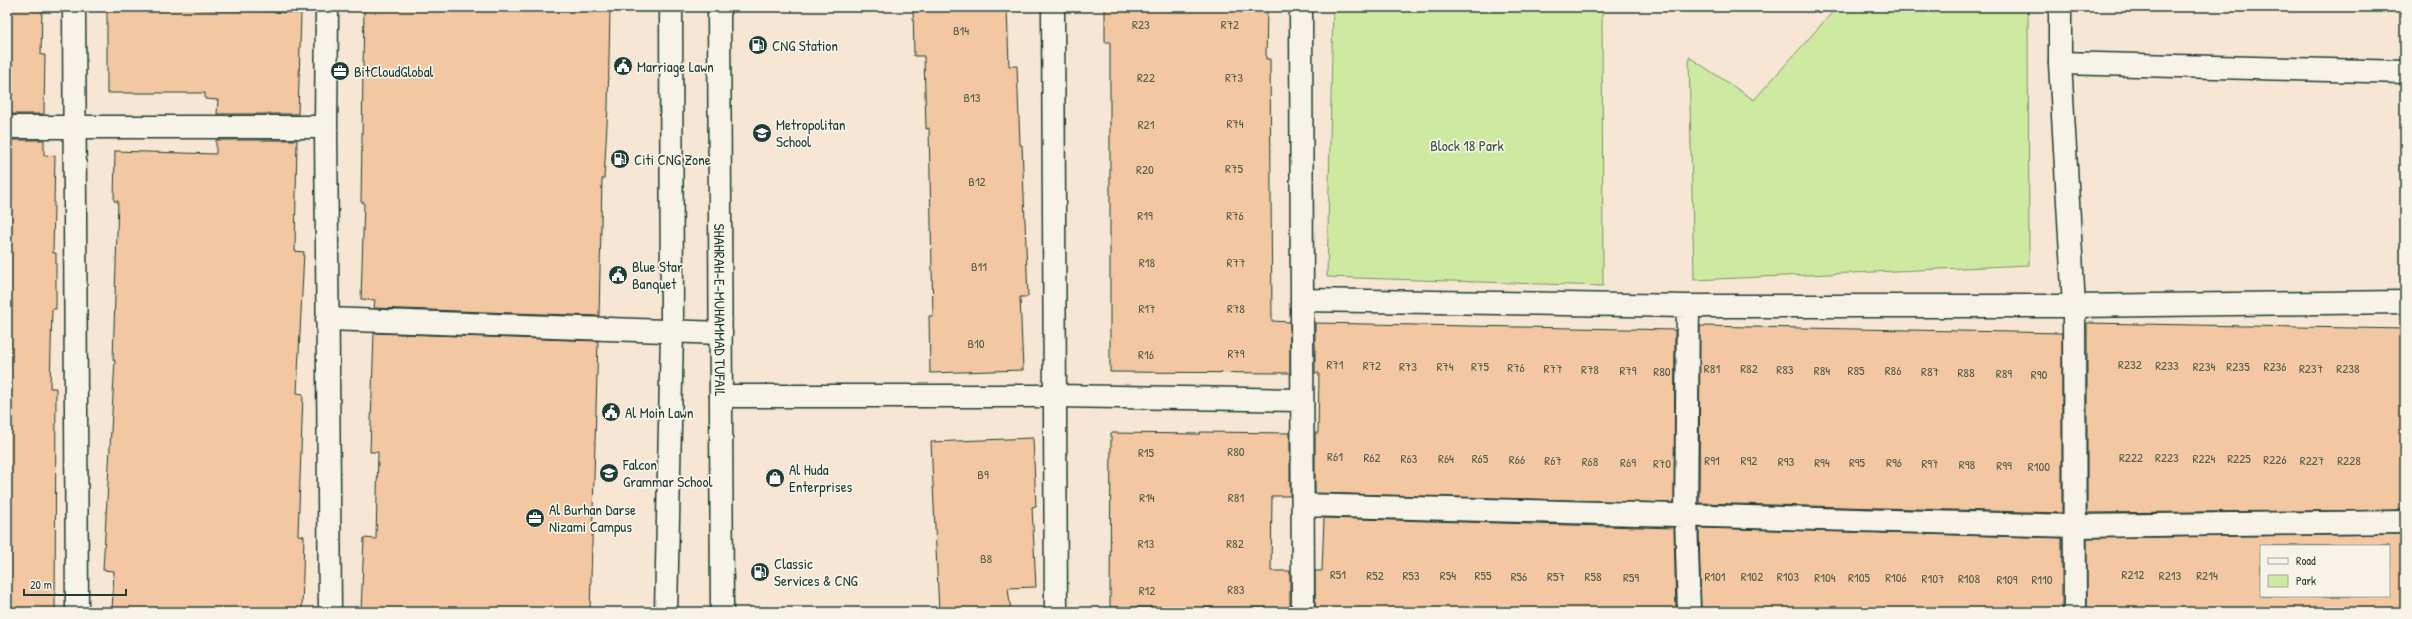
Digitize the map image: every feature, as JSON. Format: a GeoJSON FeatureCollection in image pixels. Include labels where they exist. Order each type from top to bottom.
{"type":"FeatureCollection","features":[{"type":"Feature","properties":{"kind":"street"},"geometry":{"type":"LineString","coordinates":[[74,7],[76,127],[77,612]]}},
{"type":"Feature","properties":{"kind":"street"},"geometry":{"type":"LineString","coordinates":[[327,7],[326,127],[330,612]]}},
{"type":"Feature","properties":{"kind":"street"},"geometry":{"type":"LineString","coordinates":[[666,612],[672,331],[671,7]]}},
{"type":"Feature","properties":{"kind":"street","name":"SHAHRAH-E-MUHAMMAD TUFAIL"},"geometry":{"type":"LineString","coordinates":[[719,7],[722,612]]}},
{"type":"Feature","properties":{"kind":"street"},"geometry":{"type":"LineString","coordinates":[[1053,7],[1056,612]]}},
{"type":"Feature","properties":{"kind":"street"},"geometry":{"type":"LineString","coordinates":[[1300,7],[1303,612]]}},
{"type":"Feature","properties":{"kind":"street"},"geometry":{"type":"LineString","coordinates":[[2060,7],[2060,63],[2074,306],[2076,526],[2075,612]]}},
{"type":"Feature","properties":{"kind":"street"},"geometry":{"type":"LineString","coordinates":[[2060,63],[2405,72]]}},
{"type":"Feature","properties":{"kind":"street"},"geometry":{"type":"LineString","coordinates":[[7,127],[326,127]]}},
{"type":"Feature","properties":{"kind":"street"},"geometry":{"type":"LineString","coordinates":[[1302,300],[1688,306],[2074,306],[2405,302]]}},
{"type":"Feature","properties":{"kind":"street"},"geometry":{"type":"LineString","coordinates":[[1688,306],[1686,517],[1689,612]]}},
{"type":"Feature","properties":{"kind":"street"},"geometry":{"type":"LineString","coordinates":[[327,319],[721,333]]}},
{"type":"Feature","properties":{"kind":"street"},"geometry":{"type":"LineString","coordinates":[[721,396],[1055,396],[1302,400]]}},
{"type":"Feature","properties":{"kind":"street"},"geometry":{"type":"LineString","coordinates":[[1303,505],[1686,517],[2076,526],[2405,522]]}},
{"type":"Feature","properties":{"kind":"green space","name":"Block 18 Park"},"geometry":{"type":"Polygon","coordinates":[[[1333,7],[1602,7],[1603,286],[1327,277],[1333,7]]]}},
{"type":"Feature","properties":{"kind":"green space"},"geometry":{"type":"Polygon","coordinates":[[[1837,7],[2028,7],[2029,265],[1694,280],[1689,57],[1754,100],[1837,7]]]}},
{"type":"Feature","properties":{"kind":"building"},"geometry":{"type":"Polygon","coordinates":[[[7,7],[42,7],[41,55],[45,55],[44,114],[7,114],[7,7]]]}},
{"type":"Feature","properties":{"kind":"building"},"geometry":{"type":"Polygon","coordinates":[[[107,7],[200,7],[200,9],[301,13],[298,114],[217,114],[218,100],[205,99],[205,93],[107,93],[107,7]]]}},
{"type":"Feature","properties":{"kind":"building"},"geometry":{"type":"Polygon","coordinates":[[[364,7],[533,7],[610,10],[608,106],[604,179],[602,179],[599,316],[374,308],[375,300],[361,299],[364,202],[361,202],[364,7]]]}},
{"type":"Feature","properties":{"kind":"building"},"geometry":{"type":"Polygon","coordinates":[[[913,7],[1007,7],[1009,66],[1017,66],[1020,145],[1022,145],[1028,297],[1020,297],[1023,370],[930,373],[929,316],[933,316],[929,128],[926,129],[924,56],[914,56],[913,7]]]}},
{"type":"Feature","properties":{"kind":"building"},"geometry":{"type":"Polygon","coordinates":[[[1105,7],[1267,7],[1266,59],[1270,59],[1272,321],[1290,322],[1290,373],[1110,372],[1110,42],[1105,42],[1105,7]]]}},
{"type":"Feature","properties":{"kind":"building"},"geometry":{"type":"Polygon","coordinates":[[[7,140],[44,140],[44,155],[55,156],[53,253],[56,253],[56,309],[52,309],[50,388],[56,388],[55,612],[7,612],[7,140]]]}},
{"type":"Feature","properties":{"kind":"building"},"geometry":{"type":"Polygon","coordinates":[[[216,140],[297,140],[295,251],[304,252],[297,393],[303,394],[298,535],[304,536],[302,612],[112,612],[114,571],[103,570],[115,360],[113,360],[118,201],[114,201],[115,151],[216,154],[216,140]]]}},
{"type":"Feature","properties":{"kind":"building"},"geometry":{"type":"Polygon","coordinates":[[[1315,323],[1675,330],[1674,503],[1315,493],[1315,433],[1318,433],[1319,373],[1315,373],[1315,323]]]}},
{"type":"Feature","properties":{"kind":"building"},"geometry":{"type":"Polygon","coordinates":[[[2087,323],[2405,329],[2405,510],[2087,513],[2087,323]]]}},
{"type":"Feature","properties":{"kind":"building"},"geometry":{"type":"Polygon","coordinates":[[[1700,326],[2062,333],[2062,513],[1699,503],[1700,326]]]}},
{"type":"Feature","properties":{"kind":"building"},"geometry":{"type":"Polygon","coordinates":[[[374,333],[598,341],[590,612],[361,612],[364,538],[376,539],[378,452],[370,452],[374,333]]]}},
{"type":"Feature","properties":{"kind":"building"},"geometry":{"type":"Polygon","coordinates":[[[1200,432],[1290,433],[1290,496],[1272,496],[1271,571],[1290,571],[1290,608],[1110,607],[1111,433],[1200,434],[1200,432]]]}},
{"type":"Feature","properties":{"kind":"building"},"geometry":{"type":"Polygon","coordinates":[[[1033,438],[1036,506],[1032,507],[1036,587],[1008,588],[1011,612],[939,612],[931,442],[1033,438]]]}},
{"type":"Feature","properties":{"kind":"building"},"geometry":{"type":"Polygon","coordinates":[[[1324,518],[1674,528],[1676,612],[1321,612],[1322,609],[1315,608],[1315,571],[1322,571],[1324,518]]]}},
{"type":"Feature","properties":{"kind":"building"},"geometry":{"type":"Polygon","coordinates":[[[1699,528],[2062,538],[2062,612],[1701,612],[1699,528]]]}},
{"type":"Feature","properties":{"kind":"building"},"geometry":{"type":"Polygon","coordinates":[[[2405,534],[2404,612],[2087,612],[2087,538],[2405,534]]]}},
{"type":"Feature","properties":{"kind":"place","name":"CNG Station"},"geometry":{"type":"Point","coordinates":[758,45]}},
{"type":"Feature","properties":{"kind":"place","name":"Marriage Lawn"},"geometry":{"type":"Point","coordinates":[623,66]}},
{"type":"Feature","properties":{"kind":"place","name":"BitCloudGlobal"},"geometry":{"type":"Point","coordinates":[340,71]}},
{"type":"Feature","properties":{"kind":"place","name":"Metropolitan School"},"geometry":{"type":"Point","coordinates":[762,133]}},
{"type":"Feature","properties":{"kind":"place","name":"Citi CNG Zone"},"geometry":{"type":"Point","coordinates":[620,159]}},
{"type":"Feature","properties":{"kind":"place","name":"Blue Star Banquet"},"geometry":{"type":"Point","coordinates":[618,275]}},
{"type":"Feature","properties":{"kind":"place","name":"Al Moin Lawn"},"geometry":{"type":"Point","coordinates":[611,412]}},
{"type":"Feature","properties":{"kind":"place","name":"Falcon Grammar School"},"geometry":{"type":"Point","coordinates":[609,473]}},
{"type":"Feature","properties":{"kind":"place","name":"Al Huda Enterprises"},"geometry":{"type":"Point","coordinates":[775,478]}},
{"type":"Feature","properties":{"kind":"place","name":"Al Burhan Darse Nizami Campus"},"geometry":{"type":"Point","coordinates":[535,518]}},
{"type":"Feature","properties":{"kind":"place","name":"Classic Services & CNG"},"geometry":{"type":"Point","coordinates":[760,572]}}]}
